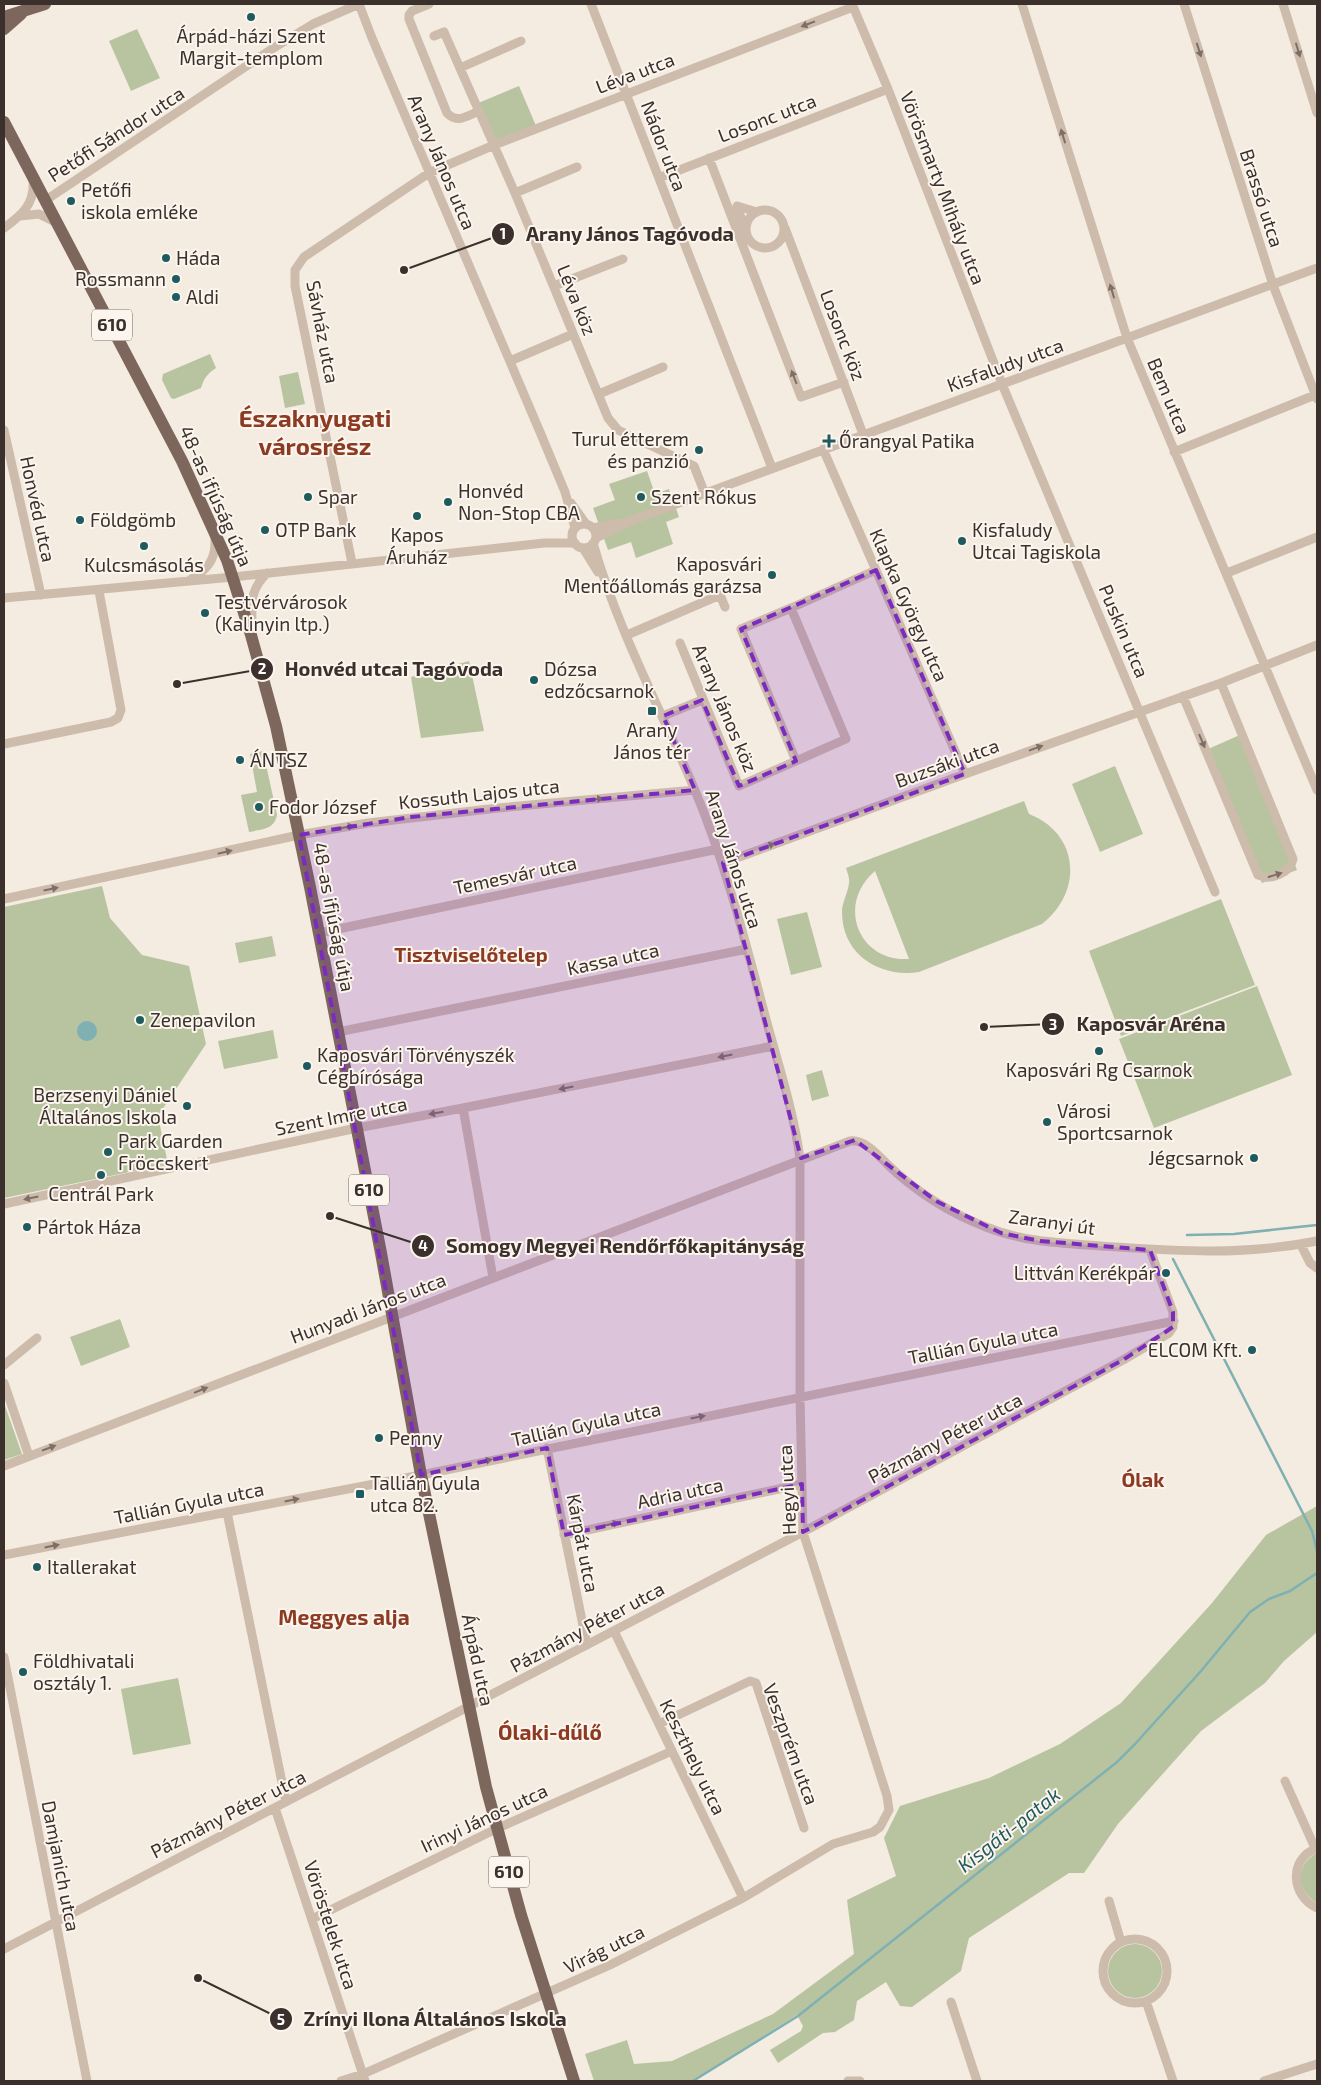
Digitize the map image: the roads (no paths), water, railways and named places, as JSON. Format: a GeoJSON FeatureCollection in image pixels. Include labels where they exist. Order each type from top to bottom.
{"type":"FeatureCollection","features":[{"type":"Feature","properties":{"kind":"main road"},"geometry":{"type":"LineString","coordinates":[[4,17],[45,4]]}},
{"type":"Feature","properties":{"kind":"main road"},"geometry":{"type":"LineString","coordinates":[[4,10],[26,10]]}},
{"type":"Feature","properties":{"kind":"main road"},"geometry":{"type":"LineString","coordinates":[[4,29],[26,10]]}},
{"type":"Feature","properties":{"kind":"main road","name":"48-as ifjúság útja"},"geometry":{"type":"LineString","coordinates":[[4,122],[178,452],[214,529],[233,577],[252,634],[276,726],[319,932],[421,1474]]}},
{"type":"Feature","properties":{"kind":"main road","name":"Árpád utca"},"geometry":{"type":"LineString","coordinates":[[421,1474],[496,1829],[574,2081]]}},
{"type":"Feature","properties":{"kind":"street","name":"Arany János utca"},"geometry":{"type":"LineString","coordinates":[[359,4],[565,492],[579,546],[604,580]]}},
{"type":"Feature","properties":{"kind":"street","name":"Petőfi Sándor utca"},"geometry":{"type":"LineString","coordinates":[[46,200],[272,49],[313,24],[359,4]]}},
{"type":"Feature","properties":{"kind":"street"},"geometry":{"type":"LineString","coordinates":[[429,4],[412,11],[409,19],[447,113],[451,118],[462,119],[479,111]]}},
{"type":"Feature","properties":{"kind":"street","name":"Nádor utca"},"geometry":{"type":"LineString","coordinates":[[591,4],[772,468]]}},
{"type":"Feature","properties":{"kind":"street","name":"Bem utca"},"geometry":{"type":"LineString","coordinates":[[1022,4],[1127,338],[1317,790]]}},
{"type":"Feature","properties":{"kind":"street","name":"Brassó utca"},"geometry":{"type":"LineString","coordinates":[[1184,4],[1273,285],[1316,397]]}},
{"type":"Feature","properties":{"kind":"street"},"geometry":{"type":"LineString","coordinates":[[1283,4],[1317,113]]}},
{"type":"Feature","properties":{"kind":"street","name":"Léva utca"},"geometry":{"type":"LineString","coordinates":[[429,173],[494,144],[853,5]]}},
{"type":"Feature","properties":{"kind":"street","name":"Vörösmarty Mihály utca"},"geometry":{"type":"LineString","coordinates":[[853,5],[888,89],[1002,384]]}},
{"type":"Feature","properties":{"kind":"street","name":"Léva köz"},"geometry":{"type":"LineString","coordinates":[[434,36],[444,32],[515,193],[608,418],[618,430],[694,466],[705,494]]}},
{"type":"Feature","properties":{"kind":"street"},"geometry":{"type":"LineString","coordinates":[[460,68],[522,41]]}},
{"type":"Feature","properties":{"kind":"street","name":"Losonc utca"},"geometry":{"type":"LineString","coordinates":[[659,178],[888,89]]}},
{"type":"Feature","properties":{"kind":"street"},"geometry":{"type":"LineString","coordinates":[[709,158],[750,254],[801,397],[844,382]]}},
{"type":"Feature","properties":{"kind":"street"},"geometry":{"type":"LineString","coordinates":[[515,193],[578,168]]}},
{"type":"Feature","properties":{"kind":"street","name":"Sávház utca"},"geometry":{"type":"LineString","coordinates":[[352,563],[295,286],[295,270],[304,257],[429,173]]}},
{"type":"Feature","properties":{"kind":"street"},"geometry":{"type":"LineString","coordinates":[[4,228],[20,216],[31,200],[33,193],[32,176]]}},
{"type":"Feature","properties":{"kind":"street"},"geometry":{"type":"LineString","coordinates":[[731,206],[757,212],[770,211],[776,213],[785,228],[783,236],[776,245]]}},
{"type":"Feature","properties":{"kind":"street"},"geometry":{"type":"LineString","coordinates":[[731,206],[748,236],[759,248],[765,249]]}},
{"type":"Feature","properties":{"kind":"street"},"geometry":{"type":"LineString","coordinates":[[750,254],[748,221],[757,212]]}},
{"type":"Feature","properties":{"kind":"street"},"geometry":{"type":"LineString","coordinates":[[20,216],[39,214],[52,219],[60,226]]}},
{"type":"Feature","properties":{"kind":"street","name":"Losonc köz"},"geometry":{"type":"LineString","coordinates":[[785,228],[863,434]]}},
{"type":"Feature","properties":{"kind":"street"},"geometry":{"type":"LineString","coordinates":[[750,254],[776,245],[793,248]]}},
{"type":"Feature","properties":{"kind":"street"},"geometry":{"type":"LineString","coordinates":[[554,286],[623,259]]}},
{"type":"Feature","properties":{"kind":"street","name":"Kisfaludy utca"},"geometry":{"type":"LineString","coordinates":[[705,494],[863,434],[1317,268]]}},
{"type":"Feature","properties":{"kind":"street"},"geometry":{"type":"LineString","coordinates":[[510,360],[573,334]]}},
{"type":"Feature","properties":{"kind":"street"},"geometry":{"type":"LineString","coordinates":[[598,394],[663,367]]}},
{"type":"Feature","properties":{"kind":"street","name":"Puskin utca"},"geometry":{"type":"LineString","coordinates":[[1002,384],[1215,892]]}},
{"type":"Feature","properties":{"kind":"street"},"geometry":{"type":"LineString","coordinates":[[1174,452],[1316,397]]}},
{"type":"Feature","properties":{"kind":"street","name":"Honvéd utca"},"geometry":{"type":"LineString","coordinates":[[4,430],[41,595]]}},
{"type":"Feature","properties":{"kind":"street","name":"Klapka György utca"},"geometry":{"type":"LineString","coordinates":[[823,449],[965,774]]}},
{"type":"Feature","properties":{"kind":"street","name":"Arany János utca"},"geometry":{"type":"LineString","coordinates":[[565,492],[590,526],[604,580],[695,790],[723,863],[773,1046],[800,1159]]}},
{"type":"Feature","properties":{"kind":"street"},"geometry":{"type":"LineString","coordinates":[[4,598],[188,582],[544,543],[579,546],[595,541],[630,521],[705,494]]}},
{"type":"Feature","properties":{"kind":"street"},"geometry":{"type":"LineString","coordinates":[[544,543],[574,530],[580,524],[590,526],[630,521]]}},
{"type":"Feature","properties":{"kind":"street"},"geometry":{"type":"LineString","coordinates":[[188,582],[204,572],[211,563],[216,550],[214,529]]}},
{"type":"Feature","properties":{"kind":"street"},"geometry":{"type":"LineString","coordinates":[[1226,573],[1317,536]]}},
{"type":"Feature","properties":{"kind":"street"},"geometry":{"type":"LineString","coordinates":[[796,761],[741,629],[876,570]]}},
{"type":"Feature","properties":{"kind":"street"},"geometry":{"type":"LineString","coordinates":[[252,634],[252,596],[257,583],[267,573]]}},
{"type":"Feature","properties":{"kind":"street"},"geometry":{"type":"LineString","coordinates":[[4,744],[110,722],[118,718],[121,710],[98,591]]}},
{"type":"Feature","properties":{"kind":"street"},"geometry":{"type":"LineString","coordinates":[[627,635],[720,595],[726,607]]}},
{"type":"Feature","properties":{"kind":"street","name":"Arany János köz"},"geometry":{"type":"LineString","coordinates":[[680,643],[738,786],[846,740],[791,608]]}},
{"type":"Feature","properties":{"kind":"street","name":"Buzsáki utca"},"geometry":{"type":"LineString","coordinates":[[723,863],[1221,683],[1317,645]]}},
{"type":"Feature","properties":{"kind":"street"},"geometry":{"type":"LineString","coordinates":[[1183,696],[1258,875],[1264,878],[1272,877],[1292,866],[1293,859],[1221,683]]}},
{"type":"Feature","properties":{"kind":"street"},"geometry":{"type":"LineString","coordinates":[[662,716],[702,700]]}},
{"type":"Feature","properties":{"kind":"street","name":"Kossuth Lajos utca"},"geometry":{"type":"LineString","coordinates":[[4,899],[299,835],[411,817],[695,790]]}},
{"type":"Feature","properties":{"kind":"street","name":"Temesvár utca"},"geometry":{"type":"LineString","coordinates":[[319,932],[718,849]]}},
{"type":"Feature","properties":{"kind":"street","name":"Kassa utca"},"geometry":{"type":"LineString","coordinates":[[338,1032],[747,949]]}},
{"type":"Feature","properties":{"kind":"street","name":"Szent Imre utca"},"geometry":{"type":"LineString","coordinates":[[4,1204],[357,1128],[773,1046]]}},
{"type":"Feature","properties":{"kind":"street"},"geometry":{"type":"LineString","coordinates":[[463,1108],[493,1278]]}},
{"type":"Feature","properties":{"kind":"street","name":"Zaranyi út"},"geometry":{"type":"LineString","coordinates":[[800,1159],[855,1140],[861,1142],[895,1172],[936,1202],[961,1216],[1001,1233],[1040,1241],[1150,1250],[1226,1252],[1301,1245],[1317,1241]]}},
{"type":"Feature","properties":{"kind":"street","name":"Hunyadi János utca"},"geometry":{"type":"LineString","coordinates":[[4,1466],[800,1159]]}},
{"type":"Feature","properties":{"kind":"street","name":"Hegyi utca"},"geometry":{"type":"LineString","coordinates":[[800,1159],[802,1532],[887,1796],[889,1810],[880,1827],[873,1832]]}},
{"type":"Feature","properties":{"kind":"street"},"geometry":{"type":"LineString","coordinates":[[1301,1245],[1310,1263],[1317,1268]]}},
{"type":"Feature","properties":{"kind":"street"},"geometry":{"type":"LineString","coordinates":[[1150,1250],[1173,1312],[1174,1321]]}},
{"type":"Feature","properties":{"kind":"street","name":"Tallián Gyula utca"},"geometry":{"type":"LineString","coordinates":[[4,1555],[421,1474],[1174,1321]]}},
{"type":"Feature","properties":{"kind":"street","name":"Pázmány Péter utca"},"geometry":{"type":"LineString","coordinates":[[4,1949],[614,1631],[1123,1360],[1169,1332],[1174,1321]]}},
{"type":"Feature","properties":{"kind":"street"},"geometry":{"type":"LineString","coordinates":[[4,1365],[37,1338]]}},
{"type":"Feature","properties":{"kind":"street"},"geometry":{"type":"LineString","coordinates":[[4,1383],[29,1456]]}},
{"type":"Feature","properties":{"kind":"street","name":"Kárpát utca"},"geometry":{"type":"LineString","coordinates":[[547,1448],[587,1645]]}},
{"type":"Feature","properties":{"kind":"street","name":"Adria utca"},"geometry":{"type":"LineString","coordinates":[[564,1534],[802,1484]]}},
{"type":"Feature","properties":{"kind":"street"},"geometry":{"type":"LineString","coordinates":[[227,1512],[286,1802]]}},
{"type":"Feature","properties":{"kind":"street","name":"Keszthely utca"},"geometry":{"type":"LineString","coordinates":[[614,1631],[743,1898]]}},
{"type":"Feature","properties":{"kind":"street","name":"Damjanich utca"},"geometry":{"type":"LineString","coordinates":[[4,1657],[87,2081]]}},
{"type":"Feature","properties":{"kind":"street","name":"Veszprém utca"},"geometry":{"type":"LineString","coordinates":[[659,1724],[750,1680],[756,1683],[804,1828]]}},
{"type":"Feature","properties":{"kind":"street","name":"Irinyi János utca"},"geometry":{"type":"LineString","coordinates":[[312,1919],[496,1829],[672,1751]]}},
{"type":"Feature","properties":{"kind":"street"},"geometry":{"type":"LineString","coordinates":[[1284,1782],[1316,1848],[1306,1854],[1300,1861],[1296,1870],[1296,1880],[1298,1890],[1303,1898],[1317,1908]]}},
{"type":"Feature","properties":{"kind":"street","name":"Vöröstelek utca"},"geometry":{"type":"LineString","coordinates":[[275,1808],[364,2078]]}},
{"type":"Feature","properties":{"kind":"street","name":"Virág utca"},"geometry":{"type":"LineString","coordinates":[[341,2081],[364,2078],[546,1995],[743,1898],[833,1844],[873,1832]]}},
{"type":"Feature","properties":{"kind":"street"},"geometry":{"type":"LineString","coordinates":[[1109,1901],[1121,1942]]}},
{"type":"Feature","properties":{"kind":"street"},"geometry":{"type":"LineString","coordinates":[[1133,1939],[1143,1940],[1160,1950],[1165,1959],[1166,1979],[1162,1988],[1155,1996],[1146,2001],[1136,2003],[1118,1998],[1110,1991],[1105,1982],[1103,1973],[1104,1963],[1108,1953],[1121,1942],[1133,1939]]}},
{"type":"Feature","properties":{"kind":"street"},"geometry":{"type":"LineString","coordinates":[[1146,2001],[1173,2081]]}},
{"type":"Feature","properties":{"kind":"street"},"geometry":{"type":"LineString","coordinates":[[951,2002],[977,2081]]}},
{"type":"Feature","properties":{"kind":"street"},"geometry":{"type":"LineString","coordinates":[[1264,2081],[1317,2064]]}},
{"type":"Feature","properties":{"kind":"street"},"geometry":{"type":"LineString","coordinates":[[848,2081],[860,2081]]}},
{"type":"Feature","properties":{"kind":"water"},"geometry":{"type":"Polygon","coordinates":[[[87,1021],[94,1024],[97,1031],[94,1038],[87,1041],[80,1038],[77,1031],[80,1024],[87,1021]]]}},
{"type":"Feature","properties":{"kind":"waterway"},"geometry":{"type":"LineString","coordinates":[[1187,1235],[1234,1234],[1317,1225]]}},
{"type":"Feature","properties":{"kind":"waterway"},"geometry":{"type":"LineString","coordinates":[[1173,1259],[1312,1531],[1317,1551]]}},
{"type":"Feature","properties":{"kind":"waterway","name":"Kisgáti-patak"},"geometry":{"type":"LineString","coordinates":[[693,2081],[798,2016],[1117,1762],[1201,1671],[1250,1612],[1269,1599],[1290,1591],[1317,1573]]}},
{"type":"Feature","properties":{"kind":"place","name":"Árpád-házi Szent Margit-templom"},"geometry":{"type":"Point","coordinates":[251,17]}},
{"type":"Feature","properties":{"kind":"place","name":"Petőfi iskola emléke"},"geometry":{"type":"Point","coordinates":[71,201]}},
{"type":"Feature","properties":{"kind":"place","name":"Háda"},"geometry":{"type":"Point","coordinates":[166,258]}},
{"type":"Feature","properties":{"kind":"place","name":"Arany János Tagóvoda"},"geometry":{"type":"Point","coordinates":[404,270]}},
{"type":"Feature","properties":{"kind":"place","name":"Rossmann"},"geometry":{"type":"Point","coordinates":[176,279]}},
{"type":"Feature","properties":{"kind":"place","name":"Aldi"},"geometry":{"type":"Point","coordinates":[176,297]}},
{"type":"Feature","properties":{"kind":"place","name":"Őrangyal Patika"},"geometry":{"type":"Point","coordinates":[829,441]}},
{"type":"Feature","properties":{"kind":"place","name":"Turul étterem és panzió"},"geometry":{"type":"Point","coordinates":[699,450]}},
{"type":"Feature","properties":{"kind":"place","name":"Spar"},"geometry":{"type":"Point","coordinates":[308,497]}},
{"type":"Feature","properties":{"kind":"place","name":"Szent Rókus"},"geometry":{"type":"Point","coordinates":[641,497]}},
{"type":"Feature","properties":{"kind":"place","name":"Honvéd Non-Stop CBA"},"geometry":{"type":"Point","coordinates":[448,502]}},
{"type":"Feature","properties":{"kind":"place","name":"Kapos Áruház"},"geometry":{"type":"Point","coordinates":[417,516]}},
{"type":"Feature","properties":{"kind":"place","name":"Földgömb"},"geometry":{"type":"Point","coordinates":[80,520]}},
{"type":"Feature","properties":{"kind":"place","name":"OTP Bank"},"geometry":{"type":"Point","coordinates":[265,530]}},
{"type":"Feature","properties":{"kind":"place","name":"Kisfaludy Utcai Tagiskola"},"geometry":{"type":"Point","coordinates":[962,541]}},
{"type":"Feature","properties":{"kind":"place","name":"Kulcsmásolás"},"geometry":{"type":"Point","coordinates":[144,546]}},
{"type":"Feature","properties":{"kind":"place","name":"Kaposvári Mentőállomás garázsa"},"geometry":{"type":"Point","coordinates":[772,575]}},
{"type":"Feature","properties":{"kind":"place","name":"Testvérvárosok (Kalinyin ltp.)"},"geometry":{"type":"Point","coordinates":[205,613]}},
{"type":"Feature","properties":{"kind":"place","name":"Dózsa edzőcsarnok"},"geometry":{"type":"Point","coordinates":[534,680]}},
{"type":"Feature","properties":{"kind":"place","name":"Honvéd utcai Tagóvoda"},"geometry":{"type":"Point","coordinates":[177,684]}},
{"type":"Feature","properties":{"kind":"place","name":"Arany János tér"},"geometry":{"type":"Point","coordinates":[652,711]}},
{"type":"Feature","properties":{"kind":"place","name":"ÁNTSZ"},"geometry":{"type":"Point","coordinates":[240,760]}},
{"type":"Feature","properties":{"kind":"place","name":"Fodor József"},"geometry":{"type":"Point","coordinates":[259,807]}},
{"type":"Feature","properties":{"kind":"place","name":"Zenepavilon"},"geometry":{"type":"Point","coordinates":[140,1020]}},
{"type":"Feature","properties":{"kind":"place","name":"Kaposvár Aréna"},"geometry":{"type":"Point","coordinates":[984,1027]}},
{"type":"Feature","properties":{"kind":"place","name":"Kaposvári Rg Csarnok"},"geometry":{"type":"Point","coordinates":[1099,1051]}},
{"type":"Feature","properties":{"kind":"place","name":"Kaposvári Törvényszék Cégbírósága"},"geometry":{"type":"Point","coordinates":[307,1066]}},
{"type":"Feature","properties":{"kind":"place","name":"Berzsenyi Dániel Általános Iskola"},"geometry":{"type":"Point","coordinates":[187,1106]}},
{"type":"Feature","properties":{"kind":"place","name":"Városi Sportcsarnok"},"geometry":{"type":"Point","coordinates":[1047,1122]}},
{"type":"Feature","properties":{"kind":"place","name":"Park Garden Fröccskert"},"geometry":{"type":"Point","coordinates":[108,1152]}},
{"type":"Feature","properties":{"kind":"place","name":"Jégcsarnok"},"geometry":{"type":"Point","coordinates":[1254,1158]}},
{"type":"Feature","properties":{"kind":"place","name":"Centrál Park"},"geometry":{"type":"Point","coordinates":[101,1175]}},
{"type":"Feature","properties":{"kind":"place","name":"Somogy Megyei Rendőrfőkapitányság"},"geometry":{"type":"Point","coordinates":[330,1216]}},
{"type":"Feature","properties":{"kind":"place","name":"Pártok Háza"},"geometry":{"type":"Point","coordinates":[27,1227]}},
{"type":"Feature","properties":{"kind":"place","name":"Littván Kerékpár"},"geometry":{"type":"Point","coordinates":[1166,1273]}},
{"type":"Feature","properties":{"kind":"place","name":"ELCOM Kft."},"geometry":{"type":"Point","coordinates":[1252,1350]}},
{"type":"Feature","properties":{"kind":"place","name":"Penny"},"geometry":{"type":"Point","coordinates":[379,1438]}},
{"type":"Feature","properties":{"kind":"place","name":"Tallián Gyula utca 82."},"geometry":{"type":"Point","coordinates":[360,1494]}},
{"type":"Feature","properties":{"kind":"place","name":"Itallerakat"},"geometry":{"type":"Point","coordinates":[37,1567]}},
{"type":"Feature","properties":{"kind":"place","name":"Földhivatali osztály 1."},"geometry":{"type":"Point","coordinates":[23,1672]}},
{"type":"Feature","properties":{"kind":"place","name":"Zrínyi Ilona Általános Iskola"},"geometry":{"type":"Point","coordinates":[198,1978]}},
{"type":"Feature","properties":{"kind":"district","name":"Északnyugati városrész"},"geometry":{"type":"Point","coordinates":[315,433]}},
{"type":"Feature","properties":{"kind":"district","name":"Tisztviselőtelep"},"geometry":{"type":"Point","coordinates":[471,955]}},
{"type":"Feature","properties":{"kind":"district","name":"Ólak"},"geometry":{"type":"Point","coordinates":[1143,1480]}},
{"type":"Feature","properties":{"kind":"district","name":"Meggyes alja"},"geometry":{"type":"Point","coordinates":[344,1618]}},
{"type":"Feature","properties":{"kind":"district","name":"Ólaki-dűlő"},"geometry":{"type":"Point","coordinates":[550,1733]}}]}
